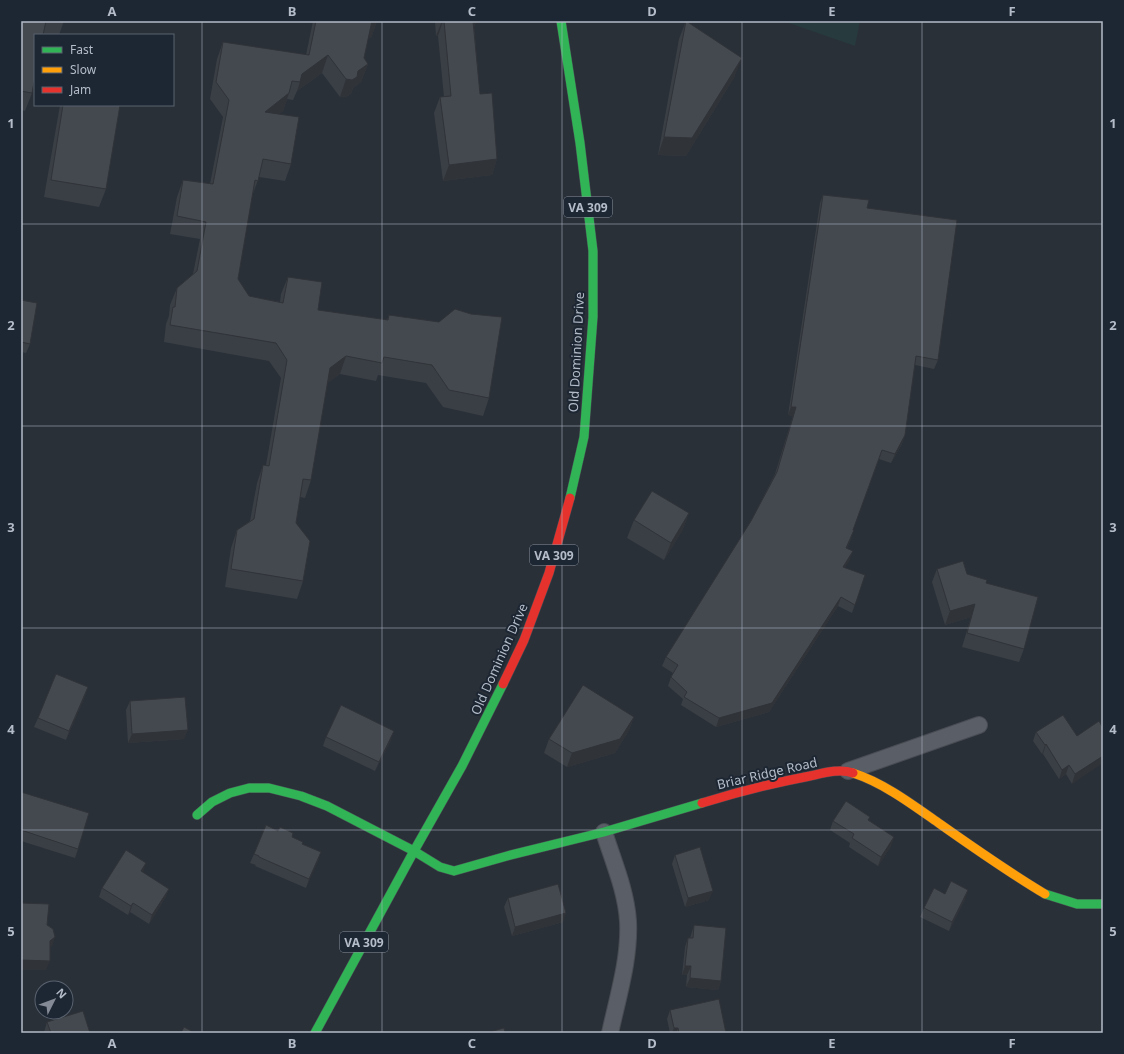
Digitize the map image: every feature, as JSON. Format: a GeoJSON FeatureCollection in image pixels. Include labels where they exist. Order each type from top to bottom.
{"type":"FeatureCollection","features":[{"type":"Feature","properties":{"kind":"main road","name":"Old Dominion Drive"},"geometry":{"type":"LineString","coordinates":[[315,1033],[414,851],[469,754],[524,640],[549,573],[567,509],[584,437],[593,317],[592,251],[579,130],[562,21]]}},
{"type":"Feature","properties":{"kind":"main road","name":"Briar Ridge Road"},"geometry":{"type":"LineString","coordinates":[[197,815],[212,802],[230,793],[249,788],[269,788],[301,796],[327,806],[414,851],[440,867],[454,871],[604,832],[737,792],[817,775],[848,772],[866,777],[910,803],[1012,874],[1045,894],[1076,904],[1103,904]]}},
{"type":"Feature","properties":{"kind":"street"},"geometry":{"type":"LineString","coordinates":[[848,772],[979,725]]}},
{"type":"Feature","properties":{"kind":"street"},"geometry":{"type":"LineString","coordinates":[[604,832],[623,892],[628,920],[627,948],[610,1033]]}},
{"type":"Feature","properties":{"kind":"green space"},"geometry":{"type":"Polygon","coordinates":[[[783,21],[860,21],[855,46],[783,21]]]}},
{"type":"Feature","properties":{"kind":"building"},"geometry":{"type":"Polygon","coordinates":[[[21,21],[46,21],[43,34],[34,34],[34,82],[32,93],[21,91],[21,21]]]}},
{"type":"Feature","properties":{"kind":"building"},"geometry":{"type":"Polygon","coordinates":[[[316,21],[372,21],[364,58],[368,64],[358,71],[357,77],[352,80],[346,79],[328,55],[302,74],[300,82],[292,81],[289,93],[265,112],[299,117],[291,164],[263,159],[258,181],[255,180],[238,279],[249,296],[283,303],[288,277],[322,282],[318,310],[388,320],[389,315],[439,322],[455,309],[471,314],[502,317],[489,398],[449,390],[432,365],[384,357],[382,363],[346,356],[330,368],[311,480],[303,479],[296,523],[310,541],[303,581],[231,569],[237,530],[254,519],[263,465],[269,466],[287,360],[276,343],[170,325],[173,307],[175,307],[177,288],[197,271],[206,222],[177,216],[183,180],[213,184],[229,100],[216,82],[223,42],[309,55],[316,21]]]}},
{"type":"Feature","properties":{"kind":"building"},"geometry":{"type":"Polygon","coordinates":[[[444,21],[473,21],[480,94],[492,93],[497,159],[449,165],[440,97],[451,96],[444,21]]]}},
{"type":"Feature","properties":{"kind":"building"},"geometry":{"type":"Polygon","coordinates":[[[686,21],[742,58],[692,138],[664,137],[686,21]]]}},
{"type":"Feature","properties":{"kind":"building"},"geometry":{"type":"Polygon","coordinates":[[[63,106],[120,106],[106,189],[51,180],[63,106]]]}},
{"type":"Feature","properties":{"kind":"building"},"geometry":{"type":"Polygon","coordinates":[[[823,195],[869,200],[867,208],[957,220],[938,360],[916,356],[905,435],[895,454],[882,450],[854,530],[846,548],[853,551],[843,567],[865,575],[855,605],[841,597],[772,703],[719,718],[684,697],[687,692],[671,677],[678,665],[666,657],[751,521],[777,472],[796,407],[791,407],[823,195]]]}},
{"type":"Feature","properties":{"kind":"building"},"geometry":{"type":"Polygon","coordinates":[[[21,300],[37,303],[30,344],[21,342],[21,300]]]}},
{"type":"Feature","properties":{"kind":"building"},"geometry":{"type":"Polygon","coordinates":[[[652,491],[689,513],[671,543],[634,520],[652,491]]]}},
{"type":"Feature","properties":{"kind":"building"},"geometry":{"type":"Polygon","coordinates":[[[963,561],[967,574],[987,580],[986,583],[1038,597],[1024,649],[967,633],[975,604],[950,611],[937,569],[963,561]]]}},
{"type":"Feature","properties":{"kind":"building"},"geometry":{"type":"Polygon","coordinates":[[[56,674],[88,687],[69,731],[38,718],[56,674]]]}},
{"type":"Feature","properties":{"kind":"building"},"geometry":{"type":"Polygon","coordinates":[[[583,685],[634,717],[620,739],[572,753],[549,739],[583,685]]]}},
{"type":"Feature","properties":{"kind":"building"},"geometry":{"type":"Polygon","coordinates":[[[185,697],[188,730],[132,734],[130,701],[185,697]]]}},
{"type":"Feature","properties":{"kind":"building"},"geometry":{"type":"Polygon","coordinates":[[[341,705],[394,731],[379,762],[326,737],[341,705]]]}},
{"type":"Feature","properties":{"kind":"building"},"geometry":{"type":"Polygon","coordinates":[[[1063,715],[1077,736],[1099,721],[1103,728],[1103,756],[1075,774],[1069,765],[1062,770],[1046,744],[1045,745],[1036,732],[1063,715]]]}},
{"type":"Feature","properties":{"kind":"building"},"geometry":{"type":"Polygon","coordinates":[[[21,792],[89,813],[78,849],[21,830],[21,792]]]}},
{"type":"Feature","properties":{"kind":"building"},"geometry":{"type":"Polygon","coordinates":[[[846,801],[870,817],[868,820],[894,837],[881,857],[852,838],[854,834],[833,821],[846,801]]]}},
{"type":"Feature","properties":{"kind":"building"},"geometry":{"type":"Polygon","coordinates":[[[266,825],[278,831],[280,827],[293,833],[292,837],[303,842],[302,844],[321,852],[309,879],[254,854],[266,825]]]}},
{"type":"Feature","properties":{"kind":"building"},"geometry":{"type":"Polygon","coordinates":[[[700,847],[713,891],[688,898],[675,855],[700,847]]]}},
{"type":"Feature","properties":{"kind":"building"},"geometry":{"type":"Polygon","coordinates":[[[126,850],[146,863],[141,871],[169,889],[152,915],[133,903],[131,906],[102,888],[126,850]]]}},
{"type":"Feature","properties":{"kind":"building"},"geometry":{"type":"Polygon","coordinates":[[[951,881],[968,890],[952,922],[924,908],[934,888],[945,894],[951,881]]]}},
{"type":"Feature","properties":{"kind":"building"},"geometry":{"type":"Polygon","coordinates":[[[558,884],[566,913],[515,927],[508,898],[558,884]]]}},
{"type":"Feature","properties":{"kind":"building"},"geometry":{"type":"Polygon","coordinates":[[[21,903],[49,904],[47,925],[53,929],[55,937],[50,941],[50,961],[21,960],[21,903]]]}},
{"type":"Feature","properties":{"kind":"building"},"geometry":{"type":"Polygon","coordinates":[[[694,925],[726,928],[721,981],[690,978],[691,966],[685,966],[688,938],[693,938],[694,925]]]}},
{"type":"Feature","properties":{"kind":"building"},"geometry":{"type":"Polygon","coordinates":[[[719,999],[726,1033],[679,1033],[678,1028],[674,1028],[670,1010],[719,999]]]}},
{"type":"Feature","properties":{"kind":"building"},"geometry":{"type":"Polygon","coordinates":[[[83,1011],[90,1033],[51,1033],[47,1022],[54,1020],[74,1020],[74,1014],[83,1011]]]}},
{"type":"Feature","properties":{"kind":"building"},"geometry":{"type":"Polygon","coordinates":[[[184,1027],[195,1033],[181,1033],[184,1027]]]}},
{"type":"Feature","properties":{"kind":"building"},"geometry":{"type":"Polygon","coordinates":[[[504,1028],[505,1033],[486,1033],[504,1028]]]}},
{"type":"Feature","properties":{"kind":"traffic: fast"},"geometry":{"type":"LineString","coordinates":[[561,21],[580,143],[593,251],[593,317],[584,437],[570,498]]}},
{"type":"Feature","properties":{"kind":"traffic: fast"},"geometry":{"type":"LineString","coordinates":[[315,1033],[462,766],[503,684]]}},
{"type":"Feature","properties":{"kind":"traffic: fast"},"geometry":{"type":"LineString","coordinates":[[197,815],[212,802],[230,793],[249,788],[269,788],[301,796],[327,806],[414,851],[440,867],[454,871],[604,832],[702,803]]}},
{"type":"Feature","properties":{"kind":"traffic: fast"},"geometry":{"type":"LineString","coordinates":[[1045,894],[1077,904],[1103,904]]}},
{"type":"Feature","properties":{"kind":"traffic: slow"},"geometry":{"type":"LineString","coordinates":[[853,773],[865,777],[898,795],[991,860],[1045,894]]}},
{"type":"Feature","properties":{"kind":"traffic: jam"},"geometry":{"type":"LineString","coordinates":[[503,684],[524,640],[549,573],[570,498]]}},
{"type":"Feature","properties":{"kind":"traffic: jam"},"geometry":{"type":"LineString","coordinates":[[702,803],[756,788],[826,772],[843,771],[853,773]]}}]}
